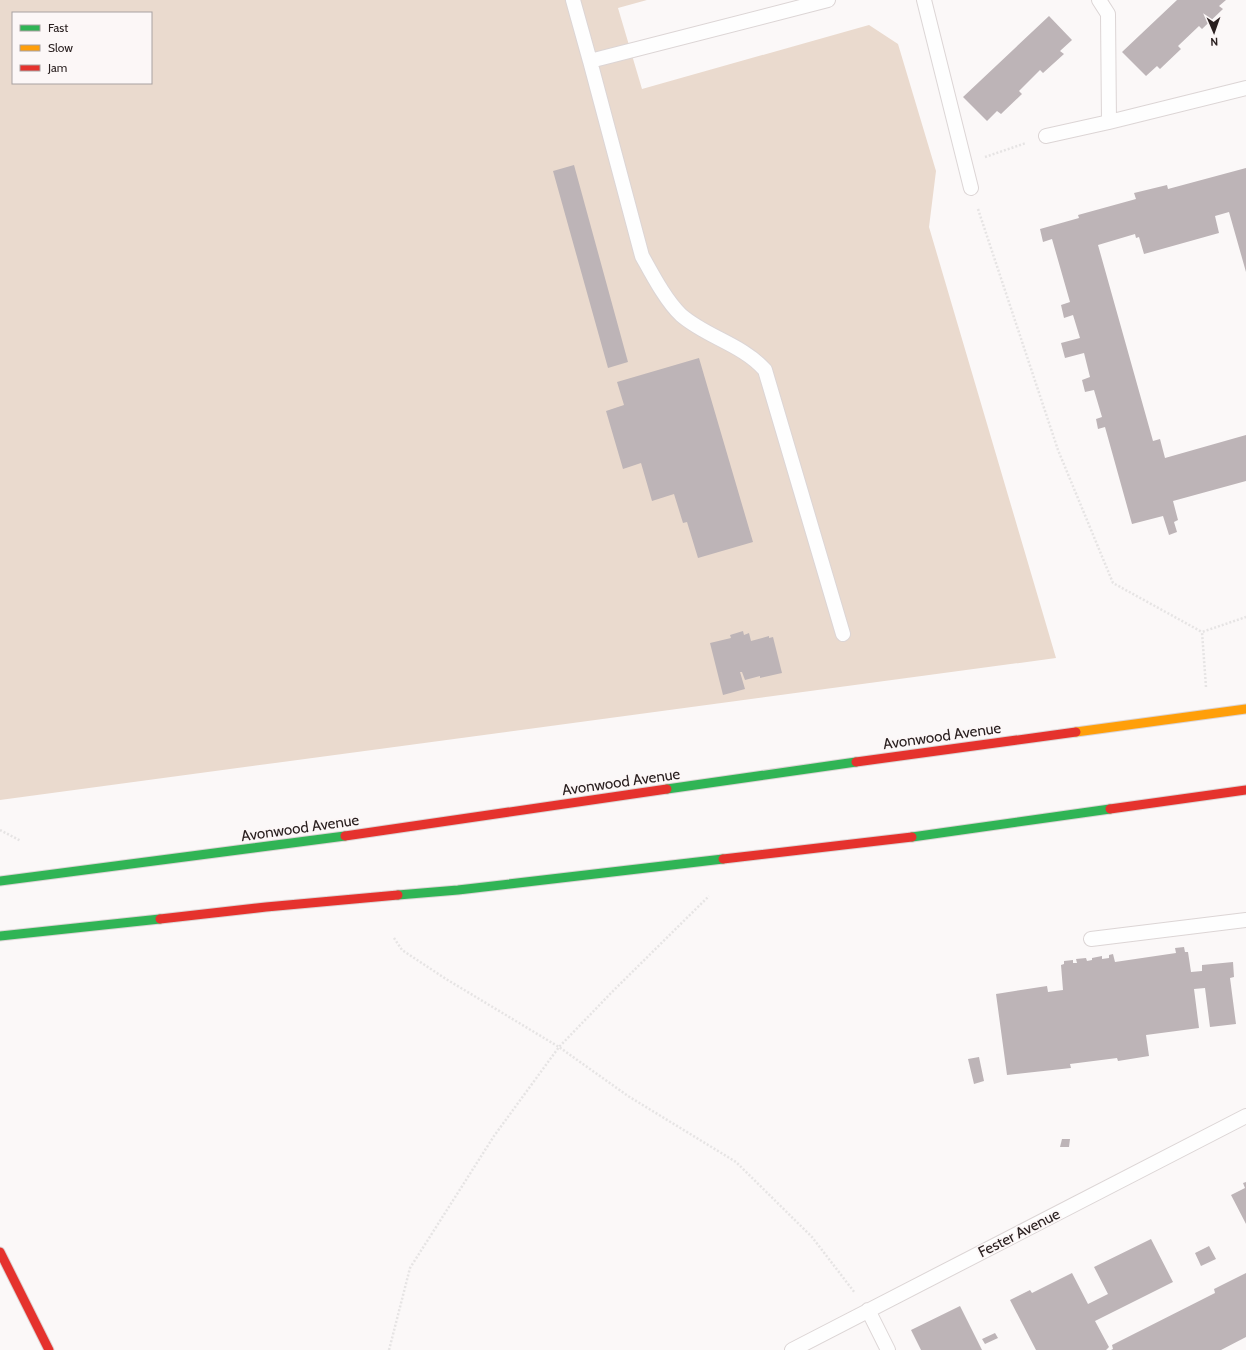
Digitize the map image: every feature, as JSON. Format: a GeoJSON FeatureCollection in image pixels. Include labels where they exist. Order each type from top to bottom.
{"type":"FeatureCollection","features":[{"type":"Feature","properties":{"kind":"main road","name":"Avonwood Avenue"},"geometry":{"type":"LineString","coordinates":[[0,881],[338,837],[726,780],[1246,709]]}},
{"type":"Feature","properties":{"kind":"main road"},"geometry":{"type":"LineString","coordinates":[[0,936],[266,907],[458,890],[913,837],[1246,790]]}},
{"type":"Feature","properties":{"kind":"main road"},"geometry":{"type":"LineString","coordinates":[[0,1252],[49,1350]]}},
{"type":"Feature","properties":{"kind":"lane"},"geometry":{"type":"LineString","coordinates":[[573,0],[642,256],[666,296],[680,314],[700,328],[745,352],[756,360],[765,370],[843,634]]}},
{"type":"Feature","properties":{"kind":"lane"},"geometry":{"type":"LineString","coordinates":[[590,61],[828,0]]}},
{"type":"Feature","properties":{"kind":"lane"},"geometry":{"type":"LineString","coordinates":[[924,0],[971,188]]}},
{"type":"Feature","properties":{"kind":"lane"},"geometry":{"type":"LineString","coordinates":[[1099,0],[1108,14],[1109,122]]}},
{"type":"Feature","properties":{"kind":"lane"},"geometry":{"type":"LineString","coordinates":[[1046,136],[1246,88]]}},
{"type":"Feature","properties":{"kind":"lane"},"geometry":{"type":"LineString","coordinates":[[1091,939],[1246,920]]}},
{"type":"Feature","properties":{"kind":"lane","name":"Fester Avenue"},"geometry":{"type":"LineString","coordinates":[[792,1350],[1246,1116]]}},
{"type":"Feature","properties":{"kind":"lane"},"geometry":{"type":"LineString","coordinates":[[868,1310],[888,1350]]}},
{"type":"Feature","properties":{"kind":"path"},"geometry":{"type":"LineString","coordinates":[[964,164],[1046,136]]}},
{"type":"Feature","properties":{"kind":"path"},"geometry":{"type":"LineString","coordinates":[[971,188],[1058,450],[1113,583],[1202,632],[1246,617]]}},
{"type":"Feature","properties":{"kind":"path"},"geometry":{"type":"LineString","coordinates":[[1202,632],[1206,686]]}},
{"type":"Feature","properties":{"kind":"path"},"geometry":{"type":"LineString","coordinates":[[0,830],[21,841]]}},
{"type":"Feature","properties":{"kind":"path"},"geometry":{"type":"LineString","coordinates":[[389,1350],[410,1268],[494,1136],[560,1047],[709,896]]}},
{"type":"Feature","properties":{"kind":"path"},"geometry":{"type":"LineString","coordinates":[[394,938],[402,950],[446,979],[560,1047],[628,1096],[736,1162],[812,1237],[868,1310]]}},
{"type":"Feature","properties":{"kind":"shaded area"},"geometry":{"type":"Polygon","coordinates":[[[0,0],[647,0],[618,8],[642,89],[869,25],[898,44],[936,171],[929,227],[1056,658],[0,800],[0,0]]]}},
{"type":"Feature","properties":{"kind":"building"},"geometry":{"type":"Polygon","coordinates":[[[1177,0],[1226,0],[1219,6],[1223,9],[1202,29],[1199,26],[1178,46],[1181,49],[1160,69],[1157,66],[1146,76],[1122,52],[1177,0]]]}},
{"type":"Feature","properties":{"kind":"building"},"geometry":{"type":"Polygon","coordinates":[[[1049,16],[1072,40],[1060,51],[1064,54],[1043,73],[1040,70],[1019,91],[1022,94],[1001,114],[997,111],[987,121],[963,97],[1049,16]]]}},
{"type":"Feature","properties":{"kind":"building"},"geometry":{"type":"Polygon","coordinates":[[[574,165],[628,362],[608,368],[553,171],[574,165]]]}},
{"type":"Feature","properties":{"kind":"building"},"geometry":{"type":"Polygon","coordinates":[[[1246,168],[1246,272],[1229,212],[1215,216],[1219,233],[1144,254],[1139,237],[1136,238],[1135,234],[1098,245],[1153,441],[1160,439],[1165,458],[1246,435],[1246,481],[1173,501],[1178,520],[1174,522],[1177,532],[1169,535],[1163,516],[1132,524],[1105,427],[1098,429],[1096,419],[1102,417],[1094,390],[1085,392],[1082,380],[1090,377],[1084,353],[1065,358],[1061,343],[1080,338],[1073,315],[1064,318],[1061,305],[1070,302],[1052,239],[1043,242],[1040,229],[1079,218],[1078,215],[1136,199],[1134,193],[1167,185],[1168,189],[1246,168]]]}},
{"type":"Feature","properties":{"kind":"building"},"geometry":{"type":"Polygon","coordinates":[[[699,358],[753,542],[698,558],[687,522],[683,523],[674,494],[652,501],[641,463],[623,469],[606,411],[624,405],[617,382],[699,358]]]}},
{"type":"Feature","properties":{"kind":"building"},"geometry":{"type":"Polygon","coordinates":[[[743,631],[744,635],[749,633],[751,641],[769,636],[769,638],[773,637],[782,673],[745,680],[742,672],[740,672],[745,689],[723,695],[710,643],[731,638],[730,635],[743,631]]]}},
{"type":"Feature","properties":{"kind":"building"},"geometry":{"type":"Polygon","coordinates":[[[1184,947],[1185,952],[1188,952],[1191,972],[1202,971],[1202,965],[1233,962],[1234,977],[1230,978],[1236,1024],[1210,1027],[1205,988],[1194,989],[1199,1028],[1146,1035],[1149,1056],[1118,1061],[1117,1058],[1070,1064],[1071,1068],[1007,1075],[996,994],[1047,986],[1048,992],[1063,990],[1061,965],[1064,964],[1064,961],[1073,960],[1073,963],[1077,963],[1076,959],[1086,958],[1087,961],[1092,960],[1092,958],[1102,956],[1102,959],[1109,958],[1109,955],[1113,954],[1115,962],[1176,953],[1175,948],[1184,947]]]}},
{"type":"Feature","properties":{"kind":"building"},"geometry":{"type":"Polygon","coordinates":[[[979,1057],[984,1081],[974,1084],[968,1059],[979,1057]]]}},
{"type":"Feature","properties":{"kind":"building"},"geometry":{"type":"Polygon","coordinates":[[[1062,1139],[1070,1139],[1069,1147],[1060,1147],[1062,1139]]]}},
{"type":"Feature","properties":{"kind":"building"},"geometry":{"type":"Polygon","coordinates":[[[1246,1182],[1246,1224],[1231,1195],[1245,1188],[1243,1183],[1246,1182]]]}},
{"type":"Feature","properties":{"kind":"building"},"geometry":{"type":"Polygon","coordinates":[[[1151,1239],[1173,1282],[1095,1321],[1109,1347],[1106,1350],[1036,1350],[1010,1300],[1030,1290],[1032,1293],[1072,1273],[1088,1304],[1108,1294],[1094,1267],[1151,1239]]]}},
{"type":"Feature","properties":{"kind":"building"},"geometry":{"type":"Polygon","coordinates":[[[1209,1246],[1216,1259],[1201,1266],[1195,1253],[1209,1246]]]}},
{"type":"Feature","properties":{"kind":"building"},"geometry":{"type":"Polygon","coordinates":[[[1246,1273],[1246,1337],[1221,1350],[1111,1350],[1113,1349],[1112,1345],[1215,1293],[1214,1289],[1246,1273]]]}},
{"type":"Feature","properties":{"kind":"building"},"geometry":{"type":"Polygon","coordinates":[[[960,1306],[982,1350],[921,1350],[911,1330],[960,1306]]]}},
{"type":"Feature","properties":{"kind":"building"},"geometry":{"type":"Polygon","coordinates":[[[995,1333],[998,1338],[985,1344],[982,1339],[995,1333]]]}},
{"type":"Feature","properties":{"kind":"traffic: fast"},"geometry":{"type":"LineString","coordinates":[[667,789],[856,762]]}},
{"type":"Feature","properties":{"kind":"traffic: fast"},"geometry":{"type":"LineString","coordinates":[[912,837],[1110,809]]}},
{"type":"Feature","properties":{"kind":"traffic: fast"},"geometry":{"type":"LineString","coordinates":[[0,881],[345,836]]}},
{"type":"Feature","properties":{"kind":"traffic: fast"},"geometry":{"type":"LineString","coordinates":[[398,895],[458,890],[723,859]]}},
{"type":"Feature","properties":{"kind":"traffic: fast"},"geometry":{"type":"LineString","coordinates":[[0,936],[160,919]]}},
{"type":"Feature","properties":{"kind":"traffic: slow"},"geometry":{"type":"LineString","coordinates":[[1076,732],[1246,709]]}},
{"type":"Feature","properties":{"kind":"traffic: jam"},"geometry":{"type":"LineString","coordinates":[[856,762],[1076,732]]}},
{"type":"Feature","properties":{"kind":"traffic: jam"},"geometry":{"type":"LineString","coordinates":[[345,836],[667,789]]}},
{"type":"Feature","properties":{"kind":"traffic: jam"},"geometry":{"type":"LineString","coordinates":[[1110,809],[1246,790]]}},
{"type":"Feature","properties":{"kind":"traffic: jam"},"geometry":{"type":"LineString","coordinates":[[723,859],[912,837]]}},
{"type":"Feature","properties":{"kind":"traffic: jam"},"geometry":{"type":"LineString","coordinates":[[160,919],[266,907],[398,895]]}},
{"type":"Feature","properties":{"kind":"traffic: jam"},"geometry":{"type":"LineString","coordinates":[[0,1252],[49,1350]]}}]}
